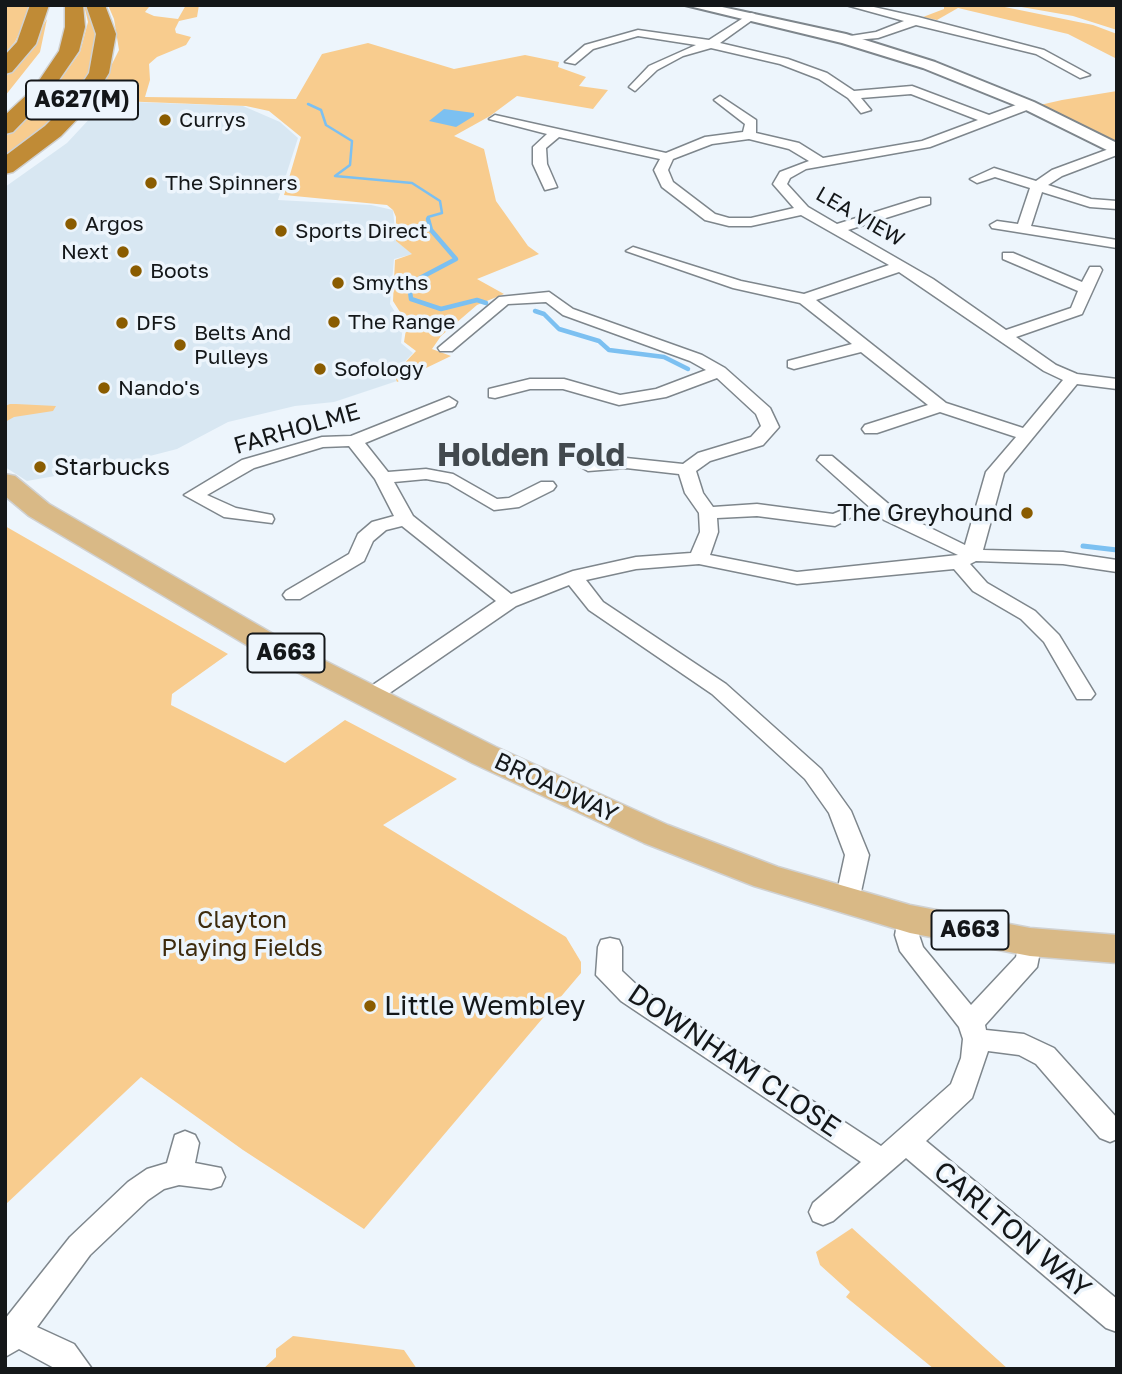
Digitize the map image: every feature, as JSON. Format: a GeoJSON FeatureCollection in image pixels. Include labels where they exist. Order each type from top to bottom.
{"type":"FeatureCollection","features":[{"type":"Feature","properties":{"kind":"highway","name":"A627(M)"},"geometry":{"type":"LineString","coordinates":[[5,68],[26,44],[40,5]]}},
{"type":"Feature","properties":{"kind":"highway","name":"A627(M)"},"geometry":{"type":"LineString","coordinates":[[5,108],[42,65],[57,32],[57,5]]}},
{"type":"Feature","properties":{"kind":"highway","name":"A627(M)"},"geometry":{"type":"LineString","coordinates":[[5,127],[41,92],[64,60],[75,27],[74,5]]}},
{"type":"Feature","properties":{"kind":"highway","name":"A627(M)"},"geometry":{"type":"LineString","coordinates":[[5,167],[53,131],[79,104],[99,73],[106,34],[95,5]]}},
{"type":"Feature","properties":{"kind":"main road"},"geometry":{"type":"LineString","coordinates":[[692,5],[848,39],[879,42],[1028,105],[1117,150]]}},
{"type":"Feature","properties":{"kind":"main road","name":"BROADWAY"},"geometry":{"type":"LineString","coordinates":[[5,482],[40,510],[271,646],[368,698],[540,782],[656,834],[767,877],[910,919],[1030,942],[1117,949]]}},
{"type":"Feature","properties":{"kind":"main road","name":"BROADWAY"},"geometry":{"type":"LineString","coordinates":[[5,500],[40,510]]}},
{"type":"Feature","properties":{"kind":"street"},"geometry":{"type":"LineString","coordinates":[[850,5],[1040,52],[1085,76]]}},
{"type":"Feature","properties":{"kind":"street"},"geometry":{"type":"LineString","coordinates":[[635,87],[653,68],[679,54],[710,44],[751,16]]}},
{"type":"Feature","properties":{"kind":"street"},"geometry":{"type":"LineString","coordinates":[[879,42],[918,20]]}},
{"type":"Feature","properties":{"kind":"street"},"geometry":{"type":"LineString","coordinates":[[571,62],[589,47],[638,33],[710,44],[784,61],[823,76],[852,95],[865,110]]}},
{"type":"Feature","properties":{"kind":"street"},"geometry":{"type":"LineString","coordinates":[[852,95],[912,90],[987,119]]}},
{"type":"Feature","properties":{"kind":"street"},"geometry":{"type":"LineString","coordinates":[[720,100],[752,123],[749,135]]}},
{"type":"Feature","properties":{"kind":"street","name":"LEA VIEW"},"geometry":{"type":"LineString","coordinates":[[1028,105],[925,144],[820,162],[793,170],[785,175],[780,184],[803,210],[901,266],[1050,368],[1073,379],[1117,384]]}},
{"type":"Feature","properties":{"kind":"street"},"geometry":{"type":"LineString","coordinates":[[495,119],[668,156],[710,140],[749,135],[794,146],[820,162]]}},
{"type":"Feature","properties":{"kind":"street"},"geometry":{"type":"LineString","coordinates":[[550,187],[540,164],[540,147],[557,132]]}},
{"type":"Feature","properties":{"kind":"street"},"geometry":{"type":"LineString","coordinates":[[1023,230],[1037,186],[1057,173],[1117,150]]}},
{"type":"Feature","properties":{"kind":"street"},"geometry":{"type":"LineString","coordinates":[[668,156],[661,170],[667,184],[710,217],[729,222],[751,222],[803,210]]}},
{"type":"Feature","properties":{"kind":"street"},"geometry":{"type":"LineString","coordinates":[[977,179],[995,172],[1090,203],[1117,205]]}},
{"type":"Feature","properties":{"kind":"street"},"geometry":{"type":"LineString","coordinates":[[835,229],[925,201]]}},
{"type":"Feature","properties":{"kind":"street"},"geometry":{"type":"LineString","coordinates":[[997,225],[1117,244]]}},
{"type":"Feature","properties":{"kind":"street"},"geometry":{"type":"LineString","coordinates":[[633,251],[738,285],[805,299],[940,407],[1025,434]]}},
{"type":"Feature","properties":{"kind":"street"},"geometry":{"type":"LineString","coordinates":[[1008,256],[1032,264],[1085,289]]}},
{"type":"Feature","properties":{"kind":"street"},"geometry":{"type":"LineString","coordinates":[[805,299],[901,266]]}},
{"type":"Feature","properties":{"kind":"street"},"geometry":{"type":"LineString","coordinates":[[1004,335],[1063,318],[1077,310],[1095,270]]}},
{"type":"Feature","properties":{"kind":"street"},"geometry":{"type":"LineString","coordinates":[[446,348],[504,300],[549,293],[568,312],[696,358],[719,371],[764,412],[770,427],[757,441],[704,457],[687,470],[626,463],[588,466]]}},
{"type":"Feature","properties":{"kind":"street"},"geometry":{"type":"LineString","coordinates":[[794,364],[864,346]]}},
{"type":"Feature","properties":{"kind":"street"},"geometry":{"type":"LineString","coordinates":[[495,393],[530,384],[564,384],[618,406],[719,371]]}},
{"type":"Feature","properties":{"kind":"street"},"geometry":{"type":"LineString","coordinates":[[966,559],[995,472],[1073,379]]}},
{"type":"Feature","properties":{"kind":"street","name":"FARHOLME"},"geometry":{"type":"LineString","coordinates":[[265,519],[231,513],[187,492],[248,464],[322,442],[354,441],[449,402]]}},
{"type":"Feature","properties":{"kind":"street"},"geometry":{"type":"LineString","coordinates":[[871,429],[940,407]]}},
{"type":"Feature","properties":{"kind":"street"},"geometry":{"type":"LineString","coordinates":[[354,441],[383,478],[405,519],[509,602]]}},
{"type":"Feature","properties":{"kind":"street"},"geometry":{"type":"LineString","coordinates":[[826,460],[891,516],[966,559],[980,587],[1028,615],[1052,639],[1084,694]]}},
{"type":"Feature","properties":{"kind":"street"},"geometry":{"type":"LineString","coordinates":[[687,470],[694,493],[708,513],[709,532],[699,558]]}},
{"type":"Feature","properties":{"kind":"street"},"geometry":{"type":"LineString","coordinates":[[383,478],[426,474],[453,479],[494,505],[513,503],[547,486]]}},
{"type":"Feature","properties":{"kind":"street"},"geometry":{"type":"LineString","coordinates":[[708,513],[757,510],[835,520],[850,513]]}},
{"type":"Feature","properties":{"kind":"street"},"geometry":{"type":"LineString","coordinates":[[293,595],[357,557],[365,538],[379,526],[405,519]]}},
{"type":"Feature","properties":{"kind":"street"},"geometry":{"type":"LineString","coordinates":[[368,698],[468,626],[509,602],[573,577],[636,563],[699,558],[797,578],[966,559],[1063,558],[1117,566]]}},
{"type":"Feature","properties":{"kind":"street"},"geometry":{"type":"LineString","coordinates":[[573,577],[596,606],[719,688],[813,774],[840,811],[857,855],[847,901]]}},
{"type":"Feature","properties":{"kind":"street"},"geometry":{"type":"LineString","coordinates":[[823,1212],[907,1142],[961,1090],[974,1059],[973,1031],[912,951],[907,935],[910,919]]}},
{"type":"Feature","properties":{"kind":"street"},"geometry":{"type":"LineString","coordinates":[[973,1031],[1028,960],[1030,942]]}},
{"type":"Feature","properties":{"kind":"street","name":"DOWNHAM CLOSE"},"geometry":{"type":"LineString","coordinates":[[610,947],[610,975],[630,994],[883,1162]]}},
{"type":"Feature","properties":{"kind":"street"},"geometry":{"type":"LineString","coordinates":[[973,1031],[1024,1045],[1045,1056],[1110,1130]]}},
{"type":"Feature","properties":{"kind":"street","name":"CARLTON WAY"},"geometry":{"type":"LineString","coordinates":[[907,1142],[1117,1318]]}},
{"type":"Feature","properties":{"kind":"street"},"geometry":{"type":"LineString","coordinates":[[180,1173],[185,1143]]}},
{"type":"Feature","properties":{"kind":"street"},"geometry":{"type":"LineString","coordinates":[[76,1369],[63,1354],[11,1337],[80,1246],[107,1219],[157,1178],[180,1173],[211,1177]]}},
{"type":"Feature","properties":{"kind":"shaded area"},"geometry":{"type":"Polygon","coordinates":[[[106,101],[243,106],[280,122],[298,138],[278,200],[371,205],[393,210],[396,241],[413,254],[394,259],[390,304],[403,325],[401,343],[413,353],[391,376],[397,381],[334,402],[295,406],[228,422],[177,449],[111,466],[27,481],[5,467],[5,187],[67,143],[106,101]]]}},
{"type":"Feature","properties":{"kind":"green space"},"geometry":{"type":"Polygon","coordinates":[[[5,5],[29,5],[29,12],[15,42],[5,53],[5,5]]]}},
{"type":"Feature","properties":{"kind":"green space"},"geometry":{"type":"Polygon","coordinates":[[[84,5],[89,5],[101,37],[84,90],[53,127],[5,162],[5,135],[48,97],[80,52],[88,22],[84,5]]]}},
{"type":"Feature","properties":{"kind":"green space"},"geometry":{"type":"Polygon","coordinates":[[[108,5],[142,5],[149,7],[145,12],[154,16],[178,19],[186,5],[199,5],[197,17],[179,21],[175,29],[176,33],[191,37],[186,45],[157,57],[149,64],[150,80],[145,97],[296,99],[322,54],[368,43],[454,69],[525,55],[559,62],[558,67],[586,77],[579,86],[608,90],[593,109],[517,96],[490,116],[454,136],[484,149],[496,201],[528,246],[539,254],[477,279],[504,294],[477,305],[441,336],[432,349],[451,356],[397,382],[394,374],[416,351],[404,342],[407,323],[393,301],[395,260],[412,254],[396,241],[396,217],[393,210],[387,205],[284,195],[301,137],[269,111],[246,106],[94,100],[119,50],[114,19],[108,5]]]}},
{"type":"Feature","properties":{"kind":"green space"},"geometry":{"type":"Polygon","coordinates":[[[944,5],[995,5],[1093,25],[1117,34],[1117,59],[1068,34],[958,8],[937,20],[923,17],[944,9],[944,5]]]}},
{"type":"Feature","properties":{"kind":"green space"},"geometry":{"type":"Polygon","coordinates":[[[1010,5],[1117,5],[1117,30],[1073,16],[1010,5]]]}},
{"type":"Feature","properties":{"kind":"green space"},"geometry":{"type":"Polygon","coordinates":[[[47,19],[40,52],[5,96],[5,75],[24,59],[47,19]]]}},
{"type":"Feature","properties":{"kind":"green space"},"geometry":{"type":"Polygon","coordinates":[[[1117,91],[1117,144],[1040,105],[1062,100],[1117,91]]]}},
{"type":"Feature","properties":{"kind":"green space"},"geometry":{"type":"Polygon","coordinates":[[[5,406],[56,406],[53,411],[14,417],[5,422],[5,406]]]}},
{"type":"Feature","properties":{"kind":"green space","name":"Clayton Playing Fields"},"geometry":{"type":"Polygon","coordinates":[[[5,526],[228,654],[172,694],[171,705],[285,763],[345,720],[457,779],[383,825],[566,937],[581,962],[581,973],[364,1229],[243,1150],[141,1077],[5,1205],[5,526]]]}},
{"type":"Feature","properties":{"kind":"green space"},"geometry":{"type":"Polygon","coordinates":[[[852,1228],[1008,1369],[934,1369],[846,1297],[850,1292],[820,1265],[816,1252],[852,1228]]]}},
{"type":"Feature","properties":{"kind":"green space"},"geometry":{"type":"Polygon","coordinates":[[[293,1336],[404,1350],[417,1369],[263,1369],[276,1357],[276,1349],[293,1336]]]}},
{"type":"Feature","properties":{"kind":"water"},"geometry":{"type":"Polygon","coordinates":[[[444,109],[474,113],[474,116],[456,127],[429,121],[444,109]]]}},
{"type":"Feature","properties":{"kind":"waterway"},"geometry":{"type":"LineString","coordinates":[[308,104],[321,110],[326,125],[352,141],[350,165],[335,176],[412,183],[440,201],[442,213],[428,217],[429,221]]}},
{"type":"Feature","properties":{"kind":"waterway"},"geometry":{"type":"LineString","coordinates":[[428,219],[431,230],[456,259],[420,278],[410,291],[411,299],[441,309],[477,300],[486,303]]}},
{"type":"Feature","properties":{"kind":"waterway"},"geometry":{"type":"LineString","coordinates":[[535,311],[544,314],[559,329],[599,341],[609,350],[664,357],[688,369]]}},
{"type":"Feature","properties":{"kind":"waterway"},"geometry":{"type":"LineString","coordinates":[[1083,546],[1117,550]]}},
{"type":"Feature","properties":{"kind":"place","name":"Currys"},"geometry":{"type":"Point","coordinates":[165,120]}},
{"type":"Feature","properties":{"kind":"place","name":"The Spinners"},"geometry":{"type":"Point","coordinates":[151,183]}},
{"type":"Feature","properties":{"kind":"place","name":"Argos"},"geometry":{"type":"Point","coordinates":[71,224]}},
{"type":"Feature","properties":{"kind":"place","name":"Sports Direct"},"geometry":{"type":"Point","coordinates":[281,231]}},
{"type":"Feature","properties":{"kind":"place","name":"Next"},"geometry":{"type":"Point","coordinates":[123,252]}},
{"type":"Feature","properties":{"kind":"place","name":"Boots"},"geometry":{"type":"Point","coordinates":[136,271]}},
{"type":"Feature","properties":{"kind":"place","name":"Smyths"},"geometry":{"type":"Point","coordinates":[338,283]}},
{"type":"Feature","properties":{"kind":"place","name":"The Range"},"geometry":{"type":"Point","coordinates":[334,322]}},
{"type":"Feature","properties":{"kind":"place","name":"DFS"},"geometry":{"type":"Point","coordinates":[122,323]}},
{"type":"Feature","properties":{"kind":"place","name":"Belts And Pulleys"},"geometry":{"type":"Point","coordinates":[180,345]}},
{"type":"Feature","properties":{"kind":"place","name":"Sofology"},"geometry":{"type":"Point","coordinates":[320,369]}},
{"type":"Feature","properties":{"kind":"place","name":"Nando's"},"geometry":{"type":"Point","coordinates":[104,388]}},
{"type":"Feature","properties":{"kind":"place","name":"Starbucks"},"geometry":{"type":"Point","coordinates":[40,467]}},
{"type":"Feature","properties":{"kind":"place","name":"The Greyhound"},"geometry":{"type":"Point","coordinates":[1027,513]}},
{"type":"Feature","properties":{"kind":"place","name":"Little Wembley"},"geometry":{"type":"Point","coordinates":[370,1006]}},
{"type":"Feature","properties":{"kind":"district","name":"Holden Fold"},"geometry":{"type":"Point","coordinates":[531,456]}}]}
